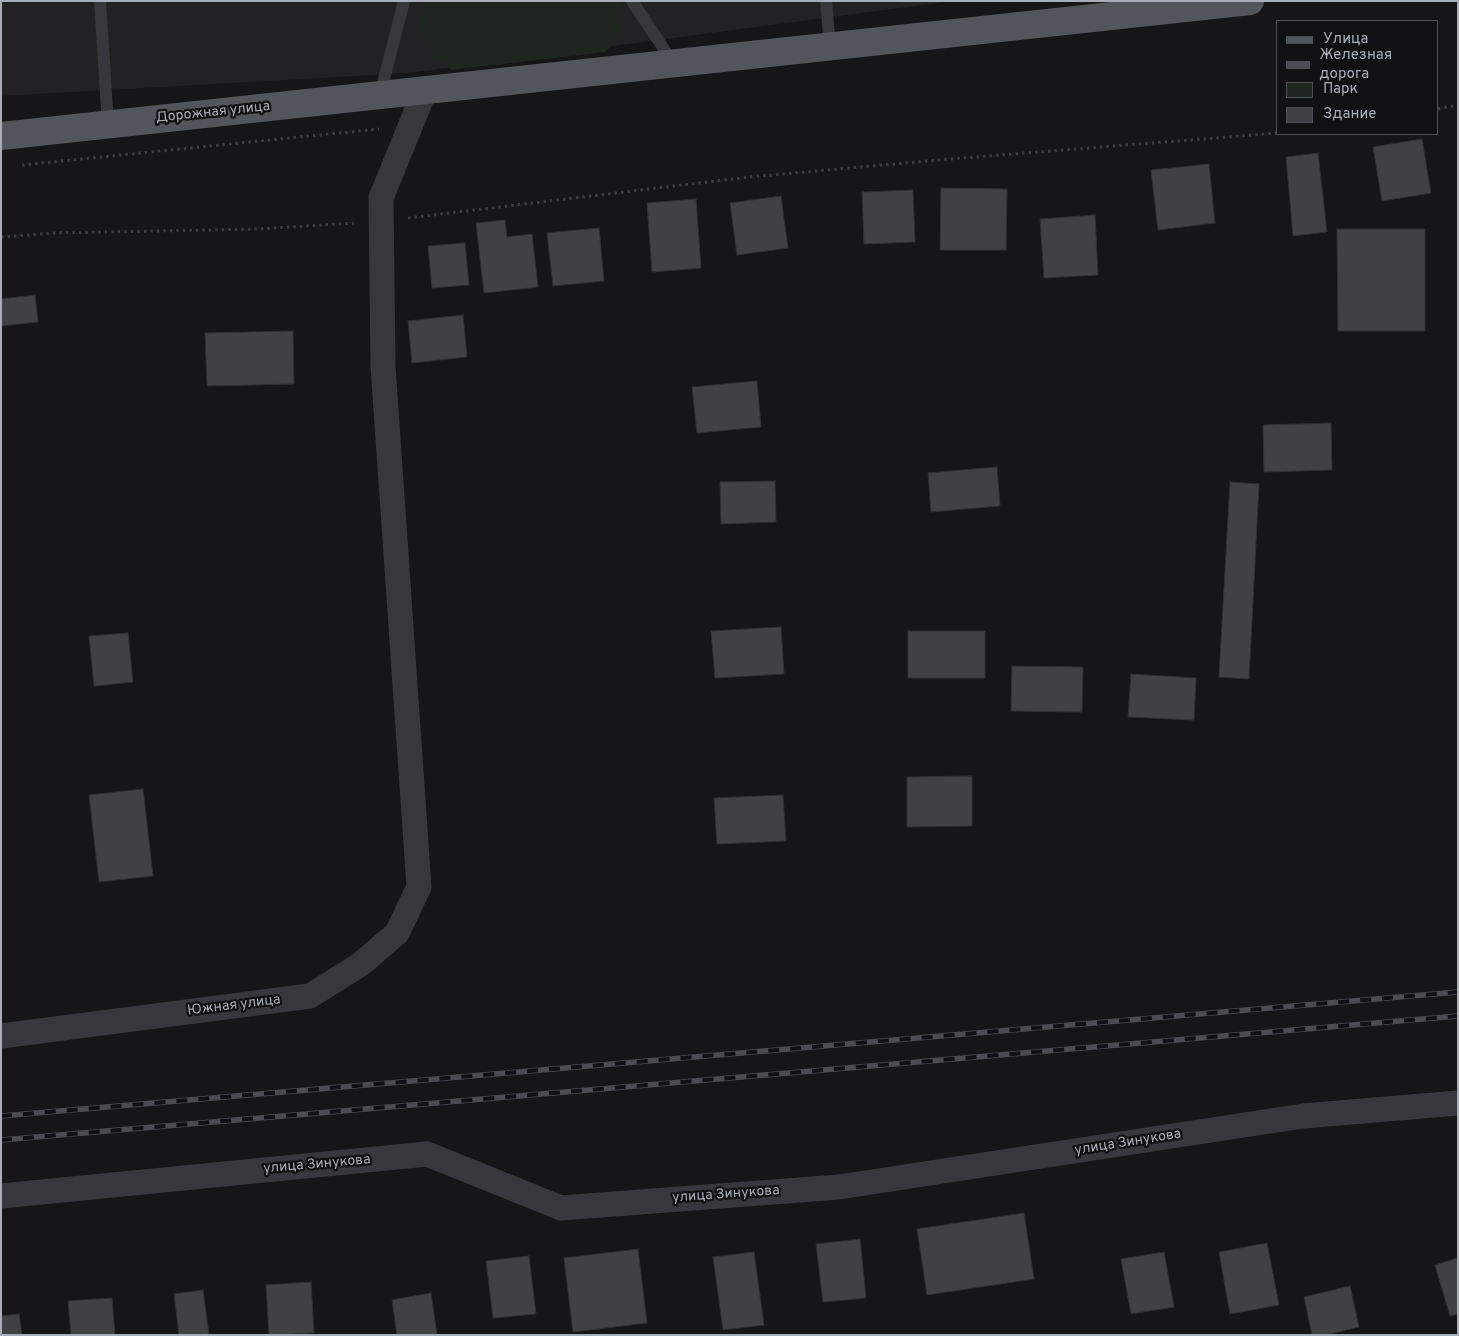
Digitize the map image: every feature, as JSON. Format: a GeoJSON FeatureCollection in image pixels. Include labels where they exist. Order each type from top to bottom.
{"type":"FeatureCollection","features":[{"type":"Feature","properties":{"kind":"main road","name":"Дорожная улица"},"geometry":{"type":"LineString","coordinates":[[1,136],[1250,1]]}},
{"type":"Feature","properties":{"kind":"street"},"geometry":{"type":"LineString","coordinates":[[382,222],[381,198],[425,90]]}},
{"type":"Feature","properties":{"kind":"street","name":"Южная улица"},"geometry":{"type":"LineString","coordinates":[[1,1036],[310,996],[361,964],[397,932],[419,887],[383,366],[382,222]]}},
{"type":"Feature","properties":{"kind":"street","name":"улица Зинукова"},"geometry":{"type":"LineString","coordinates":[[1,1196],[427,1154],[561,1208],[839,1187],[1303,1116],[1458,1103]]}},
{"type":"Feature","properties":{"kind":"lane"},"geometry":{"type":"LineString","coordinates":[[100,1],[108,125]]}},
{"type":"Feature","properties":{"kind":"lane"},"geometry":{"type":"LineString","coordinates":[[380,95],[404,1]]}},
{"type":"Feature","properties":{"kind":"lane"},"geometry":{"type":"LineString","coordinates":[[632,1],[674,64]]}},
{"type":"Feature","properties":{"kind":"lane"},"geometry":{"type":"LineString","coordinates":[[826,1],[830,47]]}},
{"type":"Feature","properties":{"kind":"path"},"geometry":{"type":"LineString","coordinates":[[1439,109],[1458,105]]}},
{"type":"Feature","properties":{"kind":"path"},"geometry":{"type":"LineString","coordinates":[[20,165],[410,126]]}},
{"type":"Feature","properties":{"kind":"path"},"geometry":{"type":"LineString","coordinates":[[1,237],[56,233],[258,229],[382,222],[749,177],[1276,133]]}},
{"type":"Feature","properties":{"kind":"shaded area"},"geometry":{"type":"Polygon","coordinates":[[[1,1],[953,1],[409,73],[1,96],[1,1]]]}},
{"type":"Feature","properties":{"kind":"green space"},"geometry":{"type":"Polygon","coordinates":[[[423,1],[620,1],[622,7],[621,24],[616,39],[606,52],[451,70],[434,59],[423,41],[419,21],[423,1]]]}},
{"type":"Feature","properties":{"kind":"building"},"geometry":{"type":"Polygon","coordinates":[[[1422,139],[1431,193],[1382,201],[1373,147],[1422,139]]]}},
{"type":"Feature","properties":{"kind":"building"},"geometry":{"type":"Polygon","coordinates":[[[1318,153],[1327,232],[1293,236],[1286,157],[1318,153]]]}},
{"type":"Feature","properties":{"kind":"building"},"geometry":{"type":"Polygon","coordinates":[[[1209,164],[1215,223],[1158,230],[1151,170],[1209,164]]]}},
{"type":"Feature","properties":{"kind":"building"},"geometry":{"type":"Polygon","coordinates":[[[941,188],[1007,189],[1006,250],[940,250],[941,188]]]}},
{"type":"Feature","properties":{"kind":"building"},"geometry":{"type":"Polygon","coordinates":[[[913,190],[915,242],[864,244],[862,192],[913,190]]]}},
{"type":"Feature","properties":{"kind":"building"},"geometry":{"type":"Polygon","coordinates":[[[781,196],[788,248],[737,255],[730,203],[781,196]]]}},
{"type":"Feature","properties":{"kind":"building"},"geometry":{"type":"Polygon","coordinates":[[[696,199],[701,268],[652,272],[647,203],[696,199]]]}},
{"type":"Feature","properties":{"kind":"building"},"geometry":{"type":"Polygon","coordinates":[[[1095,215],[1098,275],[1044,278],[1040,219],[1095,215]]]}},
{"type":"Feature","properties":{"kind":"building"},"geometry":{"type":"Polygon","coordinates":[[[505,220],[507,237],[532,234],[538,287],[484,293],[476,223],[505,220]]]}},
{"type":"Feature","properties":{"kind":"building"},"geometry":{"type":"Polygon","coordinates":[[[599,228],[604,281],[553,286],[547,233],[599,228]]]}},
{"type":"Feature","properties":{"kind":"building"},"geometry":{"type":"Polygon","coordinates":[[[1337,229],[1425,229],[1425,331],[1338,331],[1337,229]]]}},
{"type":"Feature","properties":{"kind":"building"},"geometry":{"type":"Polygon","coordinates":[[[465,243],[469,285],[432,288],[428,246],[465,243]]]}},
{"type":"Feature","properties":{"kind":"building"},"geometry":{"type":"Polygon","coordinates":[[[35,295],[38,322],[1,326],[1,299],[35,295]]]}},
{"type":"Feature","properties":{"kind":"building"},"geometry":{"type":"Polygon","coordinates":[[[463,315],[467,357],[412,363],[408,321],[463,315]]]}},
{"type":"Feature","properties":{"kind":"building"},"geometry":{"type":"Polygon","coordinates":[[[293,331],[294,384],[207,386],[205,333],[293,331]]]}},
{"type":"Feature","properties":{"kind":"building"},"geometry":{"type":"Polygon","coordinates":[[[757,381],[761,427],[697,433],[692,387],[757,381]]]}},
{"type":"Feature","properties":{"kind":"building"},"geometry":{"type":"Polygon","coordinates":[[[1331,423],[1332,470],[1264,472],[1263,425],[1331,423]]]}},
{"type":"Feature","properties":{"kind":"building"},"geometry":{"type":"Polygon","coordinates":[[[997,467],[1000,506],[931,512],[928,473],[997,467]]]}},
{"type":"Feature","properties":{"kind":"building"},"geometry":{"type":"Polygon","coordinates":[[[775,481],[776,522],[721,524],[720,482],[775,481]]]}},
{"type":"Feature","properties":{"kind":"building"},"geometry":{"type":"Polygon","coordinates":[[[1230,482],[1259,484],[1249,679],[1219,677],[1230,482]]]}},
{"type":"Feature","properties":{"kind":"building"},"geometry":{"type":"Polygon","coordinates":[[[781,627],[784,674],[715,678],[711,631],[781,627]]]}},
{"type":"Feature","properties":{"kind":"building"},"geometry":{"type":"Polygon","coordinates":[[[908,631],[985,631],[985,678],[908,678],[908,631]]]}},
{"type":"Feature","properties":{"kind":"building"},"geometry":{"type":"Polygon","coordinates":[[[128,633],[133,682],[94,686],[89,636],[128,633]]]}},
{"type":"Feature","properties":{"kind":"building"},"geometry":{"type":"Polygon","coordinates":[[[1012,666],[1083,667],[1082,712],[1011,711],[1012,666]]]}},
{"type":"Feature","properties":{"kind":"building"},"geometry":{"type":"Polygon","coordinates":[[[1131,674],[1196,678],[1194,720],[1128,717],[1131,674]]]}},
{"type":"Feature","properties":{"kind":"building"},"geometry":{"type":"Polygon","coordinates":[[[972,776],[972,826],[907,827],[907,777],[972,776]]]}},
{"type":"Feature","properties":{"kind":"building"},"geometry":{"type":"Polygon","coordinates":[[[143,789],[153,876],[99,882],[89,795],[143,789]]]}},
{"type":"Feature","properties":{"kind":"building"},"geometry":{"type":"Polygon","coordinates":[[[783,795],[786,841],[717,844],[714,798],[783,795]]]}},
{"type":"Feature","properties":{"kind":"building"},"geometry":{"type":"Polygon","coordinates":[[[1024,1213],[1034,1279],[927,1295],[917,1229],[1024,1213]]]}},
{"type":"Feature","properties":{"kind":"building"},"geometry":{"type":"Polygon","coordinates":[[[860,1239],[866,1298],[823,1302],[816,1244],[860,1239]]]}},
{"type":"Feature","properties":{"kind":"building"},"geometry":{"type":"Polygon","coordinates":[[[1267,1243],[1279,1305],[1230,1314],[1219,1252],[1267,1243]]]}},
{"type":"Feature","properties":{"kind":"building"},"geometry":{"type":"Polygon","coordinates":[[[638,1249],[647,1323],[573,1332],[564,1258],[638,1249]]]}},
{"type":"Feature","properties":{"kind":"building"},"geometry":{"type":"Polygon","coordinates":[[[754,1252],[764,1325],[723,1330],[713,1257],[754,1252]]]}},
{"type":"Feature","properties":{"kind":"building"},"geometry":{"type":"Polygon","coordinates":[[[1164,1252],[1174,1307],[1131,1314],[1121,1259],[1164,1252]]]}},
{"type":"Feature","properties":{"kind":"building"},"geometry":{"type":"Polygon","coordinates":[[[529,1256],[536,1314],[493,1318],[486,1261],[529,1256]]]}},
{"type":"Feature","properties":{"kind":"building"},"geometry":{"type":"Polygon","coordinates":[[[1458,1258],[1458,1314],[1450,1316],[1435,1265],[1458,1258]]]}},
{"type":"Feature","properties":{"kind":"building"},"geometry":{"type":"Polygon","coordinates":[[[311,1282],[314,1333],[269,1335],[266,1285],[311,1282]]]}},
{"type":"Feature","properties":{"kind":"building"},"geometry":{"type":"Polygon","coordinates":[[[1350,1286],[1359,1327],[1326,1335],[1312,1335],[1304,1297],[1350,1286]]]}},
{"type":"Feature","properties":{"kind":"building"},"geometry":{"type":"Polygon","coordinates":[[[203,1290],[209,1335],[179,1335],[174,1294],[203,1290]]]}},
{"type":"Feature","properties":{"kind":"building"},"geometry":{"type":"Polygon","coordinates":[[[431,1293],[437,1335],[397,1335],[392,1300],[431,1293]]]}},
{"type":"Feature","properties":{"kind":"building"},"geometry":{"type":"Polygon","coordinates":[[[112,1298],[115,1335],[71,1335],[68,1301],[112,1298]]]}},
{"type":"Feature","properties":{"kind":"building"},"geometry":{"type":"Polygon","coordinates":[[[19,1314],[22,1335],[1,1335],[1,1316],[19,1314]]]}},
{"type":"Feature","properties":{"kind":"railway"},"geometry":{"type":"LineString","coordinates":[[1,1116],[1458,992]]}},
{"type":"Feature","properties":{"kind":"railway"},"geometry":{"type":"LineString","coordinates":[[1,1140],[1458,1016]]}}]}
